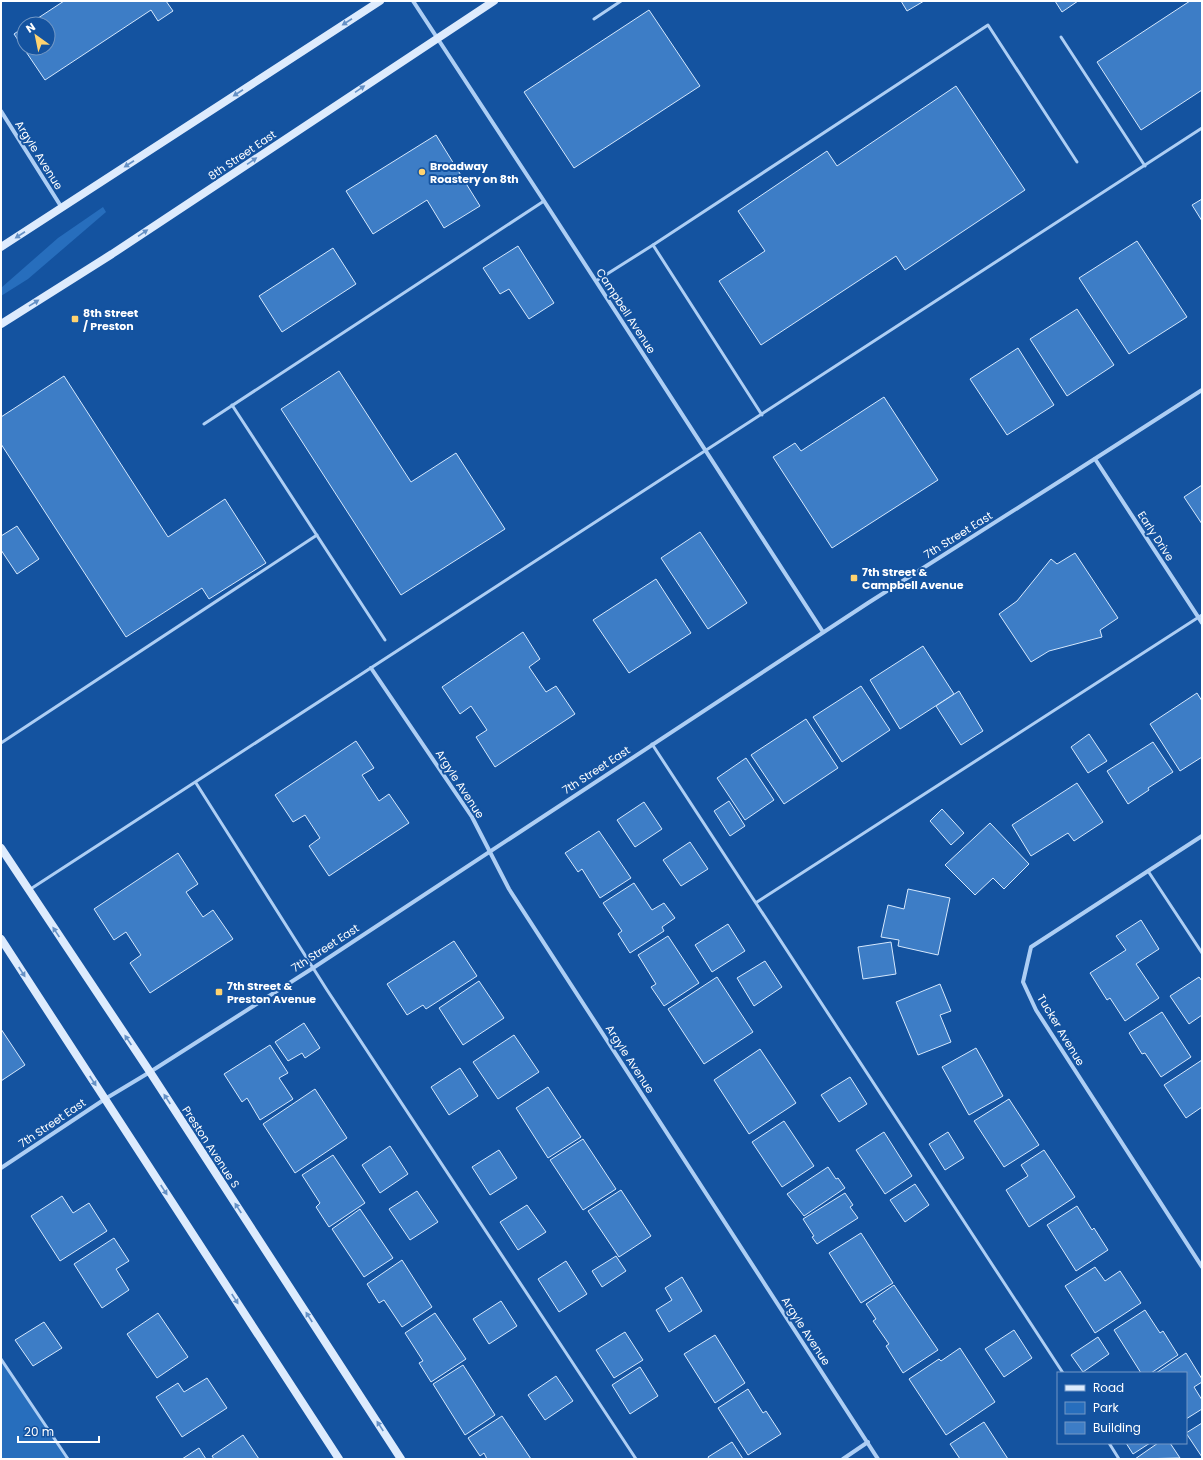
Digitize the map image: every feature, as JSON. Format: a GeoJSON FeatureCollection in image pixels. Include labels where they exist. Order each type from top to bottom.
{"type":"FeatureCollection","features":[{"type":"Feature","properties":{"kind":"main road"},"geometry":{"type":"LineString","coordinates":[[1,247],[380,1]]}},
{"type":"Feature","properties":{"kind":"main road","name":"8th Street East"},"geometry":{"type":"LineString","coordinates":[[1,324],[112,254],[437,37],[494,1]]}},
{"type":"Feature","properties":{"kind":"main road","name":"Preston Avenue S"},"geometry":{"type":"LineString","coordinates":[[1,848],[150,1072],[401,1459]]}},
{"type":"Feature","properties":{"kind":"main road"},"geometry":{"type":"LineString","coordinates":[[1,940],[339,1459]]}},
{"type":"Feature","properties":{"kind":"street","name":"Campbell Avenue"},"geometry":{"type":"LineString","coordinates":[[413,1],[544,200],[823,632]]}},
{"type":"Feature","properties":{"kind":"street","name":"Argyle Avenue"},"geometry":{"type":"LineString","coordinates":[[1,111],[3,118],[62,208]]}},
{"type":"Feature","properties":{"kind":"street","name":"7th Street East"},"geometry":{"type":"LineString","coordinates":[[1,1168],[105,1099],[313,968],[823,632],[1202,390]]}},
{"type":"Feature","properties":{"kind":"street","name":"Early Drive"},"geometry":{"type":"LineString","coordinates":[[1094,459],[1200,616],[1202,623]]}},
{"type":"Feature","properties":{"kind":"street","name":"Argyle Avenue"},"geometry":{"type":"LineString","coordinates":[[371,668],[472,817],[509,889],[878,1459]]}},
{"type":"Feature","properties":{"kind":"street","name":"Tucker Avenue"},"geometry":{"type":"LineString","coordinates":[[1202,836],[1031,947],[1023,982],[1036,1010],[1202,1267]]}},
{"type":"Feature","properties":{"kind":"street"},"geometry":{"type":"LineString","coordinates":[[843,1459],[868,1442]]}},
{"type":"Feature","properties":{"kind":"lane"},"geometry":{"type":"LineString","coordinates":[[594,19],[621,1]]}},
{"type":"Feature","properties":{"kind":"lane"},"geometry":{"type":"LineString","coordinates":[[596,281],[988,25],[1077,162]]}},
{"type":"Feature","properties":{"kind":"lane"},"geometry":{"type":"LineString","coordinates":[[1061,37],[1145,166]]}},
{"type":"Feature","properties":{"kind":"lane"},"geometry":{"type":"LineString","coordinates":[[29,890],[706,452],[1202,128]]}},
{"type":"Feature","properties":{"kind":"lane"},"geometry":{"type":"LineString","coordinates":[[204,424],[544,200]]}},
{"type":"Feature","properties":{"kind":"lane"},"geometry":{"type":"LineString","coordinates":[[653,245],[762,415]]}},
{"type":"Feature","properties":{"kind":"lane"},"geometry":{"type":"LineString","coordinates":[[232,405],[385,640]]}},
{"type":"Feature","properties":{"kind":"lane"},"geometry":{"type":"LineString","coordinates":[[1,743],[317,535]]}},
{"type":"Feature","properties":{"kind":"lane"},"geometry":{"type":"LineString","coordinates":[[757,902],[1200,616]]}},
{"type":"Feature","properties":{"kind":"lane"},"geometry":{"type":"LineString","coordinates":[[652,744],[757,902],[1062,1372]]}},
{"type":"Feature","properties":{"kind":"lane"},"geometry":{"type":"LineString","coordinates":[[196,783],[313,968],[636,1459]]}},
{"type":"Feature","properties":{"kind":"lane"},"geometry":{"type":"LineString","coordinates":[[1148,870],[1202,953]]}},
{"type":"Feature","properties":{"kind":"lane"},"geometry":{"type":"LineString","coordinates":[[1,1359],[68,1459]]}},
{"type":"Feature","properties":{"kind":"lane"},"geometry":{"type":"LineString","coordinates":[[1110,1444],[1119,1459]]}},
{"type":"Feature","properties":{"kind":"green space"},"geometry":{"type":"Polygon","coordinates":[[[103,207],[106,212],[28,279],[1,296],[1,288],[58,238],[103,207]]]}},
{"type":"Feature","properties":{"kind":"green space"},"geometry":{"type":"Polygon","coordinates":[[[1,1359],[68,1459],[1,1459],[1,1359]]]}},
{"type":"Feature","properties":{"kind":"building"},"geometry":{"type":"Polygon","coordinates":[[[64,1],[166,1],[173,11],[158,21],[151,10],[45,80],[29,56],[56,56],[56,16],[41,16],[64,1]]]}},
{"type":"Feature","properties":{"kind":"building"},"geometry":{"type":"Polygon","coordinates":[[[901,1],[924,1],[907,11],[901,1]]]}},
{"type":"Feature","properties":{"kind":"building"},"geometry":{"type":"Polygon","coordinates":[[[1055,1],[1078,1],[1062,12],[1055,1]]]}},
{"type":"Feature","properties":{"kind":"building"},"geometry":{"type":"Polygon","coordinates":[[[1190,1],[1202,1],[1202,90],[1141,130],[1097,62],[1190,1]]]}},
{"type":"Feature","properties":{"kind":"building"},"geometry":{"type":"Polygon","coordinates":[[[649,10],[700,86],[574,168],[524,92],[649,10]]]}},
{"type":"Feature","properties":{"kind":"building"},"geometry":{"type":"Polygon","coordinates":[[[956,86],[1025,190],[905,270],[896,256],[761,345],[719,281],[765,251],[738,211],[827,151],[837,166],[956,86]]]}},
{"type":"Feature","properties":{"kind":"building"},"geometry":{"type":"Polygon","coordinates":[[[436,135],[480,206],[444,228],[427,200],[373,234],[346,191],[436,135]]]}},
{"type":"Feature","properties":{"kind":"building"},"geometry":{"type":"Polygon","coordinates":[[[1202,199],[1202,221],[1192,205],[1202,199]]]}},
{"type":"Feature","properties":{"kind":"building"},"geometry":{"type":"Polygon","coordinates":[[[1137,241],[1187,317],[1129,354],[1079,278],[1137,241]]]}},
{"type":"Feature","properties":{"kind":"building"},"geometry":{"type":"Polygon","coordinates":[[[518,246],[554,303],[529,319],[509,289],[500,294],[483,268],[518,246]]]}},
{"type":"Feature","properties":{"kind":"building"},"geometry":{"type":"Polygon","coordinates":[[[333,248],[356,284],[282,332],[259,296],[333,248]]]}},
{"type":"Feature","properties":{"kind":"building"},"geometry":{"type":"Polygon","coordinates":[[[1077,309],[1114,365],[1067,396],[1030,339],[1077,309]]]}},
{"type":"Feature","properties":{"kind":"building"},"geometry":{"type":"Polygon","coordinates":[[[1018,348],[1054,405],[1007,435],[970,379],[1018,348]]]}},
{"type":"Feature","properties":{"kind":"building"},"geometry":{"type":"Polygon","coordinates":[[[339,371],[411,482],[456,453],[505,529],[401,595],[281,409],[339,371]]]}},
{"type":"Feature","properties":{"kind":"building"},"geometry":{"type":"Polygon","coordinates":[[[64,376],[168,537],[225,499],[266,563],[209,599],[202,588],[126,637],[1,444],[1,417],[64,376]]]}},
{"type":"Feature","properties":{"kind":"building"},"geometry":{"type":"Polygon","coordinates":[[[884,397],[938,480],[832,548],[773,457],[795,443],[801,451],[884,397]]]}},
{"type":"Feature","properties":{"kind":"building"},"geometry":{"type":"Polygon","coordinates":[[[1202,485],[1202,524],[1184,497],[1202,485]]]}},
{"type":"Feature","properties":{"kind":"building"},"geometry":{"type":"Polygon","coordinates":[[[17,526],[39,559],[17,574],[1,550],[1,536],[17,526]]]}},
{"type":"Feature","properties":{"kind":"building"},"geometry":{"type":"Polygon","coordinates":[[[700,532],[747,603],[708,629],[661,558],[700,532]]]}},
{"type":"Feature","properties":{"kind":"building"},"geometry":{"type":"Polygon","coordinates":[[[1075,553],[1118,618],[1100,630],[1102,637],[1049,651],[1031,662],[999,614],[1017,601],[1051,559],[1057,564],[1075,553]]]}},
{"type":"Feature","properties":{"kind":"building"},"geometry":{"type":"Polygon","coordinates":[[[656,579],[691,633],[629,673],[593,620],[656,579]]]}},
{"type":"Feature","properties":{"kind":"building"},"geometry":{"type":"Polygon","coordinates":[[[523,632],[540,659],[529,667],[546,692],[556,686],[575,714],[495,767],[476,737],[487,730],[471,706],[460,714],[442,687],[523,632]]]}},
{"type":"Feature","properties":{"kind":"building"},"geometry":{"type":"Polygon","coordinates":[[[923,646],[954,694],[900,729],[870,680],[923,646]]]}},
{"type":"Feature","properties":{"kind":"building"},"geometry":{"type":"Polygon","coordinates":[[[861,686],[890,730],[842,762],[813,717],[861,686]]]}},
{"type":"Feature","properties":{"kind":"building"},"geometry":{"type":"Polygon","coordinates":[[[959,691],[983,731],[961,745],[936,706],[959,691]]]}},
{"type":"Feature","properties":{"kind":"building"},"geometry":{"type":"Polygon","coordinates":[[[1197,693],[1202,701],[1202,757],[1180,771],[1150,724],[1197,693]]]}},
{"type":"Feature","properties":{"kind":"building"},"geometry":{"type":"Polygon","coordinates":[[[806,719],[838,768],[784,804],[751,755],[806,719]]]}},
{"type":"Feature","properties":{"kind":"building"},"geometry":{"type":"Polygon","coordinates":[[[1089,734],[1107,761],[1088,773],[1071,747],[1089,734]]]}},
{"type":"Feature","properties":{"kind":"building"},"geometry":{"type":"Polygon","coordinates":[[[356,741],[374,768],[362,775],[379,801],[389,794],[409,823],[329,876],[309,846],[320,838],[305,815],[293,822],[275,795],[356,741]]]}},
{"type":"Feature","properties":{"kind":"building"},"geometry":{"type":"Polygon","coordinates":[[[1153,742],[1173,772],[1148,788],[1149,790],[1128,804],[1107,771],[1153,742]]]}},
{"type":"Feature","properties":{"kind":"building"},"geometry":{"type":"Polygon","coordinates":[[[746,758],[774,800],[745,820],[717,778],[746,758]]]}},
{"type":"Feature","properties":{"kind":"building"},"geometry":{"type":"Polygon","coordinates":[[[1077,783],[1103,822],[1074,841],[1068,833],[1031,856],[1012,825],[1077,783]]]}},
{"type":"Feature","properties":{"kind":"building"},"geometry":{"type":"Polygon","coordinates":[[[729,801],[745,826],[730,836],[714,811],[729,801]]]}},
{"type":"Feature","properties":{"kind":"building"},"geometry":{"type":"Polygon","coordinates":[[[644,802],[662,829],[635,847],[617,820],[644,802]]]}},
{"type":"Feature","properties":{"kind":"building"},"geometry":{"type":"Polygon","coordinates":[[[942,809],[964,833],[951,845],[930,821],[942,809]]]}},
{"type":"Feature","properties":{"kind":"building"},"geometry":{"type":"Polygon","coordinates":[[[990,823],[1029,864],[1004,889],[993,878],[975,895],[945,865],[990,823]]]}},
{"type":"Feature","properties":{"kind":"building"},"geometry":{"type":"Polygon","coordinates":[[[599,831],[631,878],[600,898],[582,869],[578,872],[565,853],[599,831]]]}},
{"type":"Feature","properties":{"kind":"building"},"geometry":{"type":"Polygon","coordinates":[[[690,842],[708,869],[681,886],[663,860],[690,842]]]}},
{"type":"Feature","properties":{"kind":"building"},"geometry":{"type":"Polygon","coordinates":[[[178,853],[198,884],[186,892],[203,917],[213,910],[233,939],[150,993],[130,963],[141,955],[126,932],[114,940],[94,909],[178,853]]]}},
{"type":"Feature","properties":{"kind":"building"},"geometry":{"type":"Polygon","coordinates":[[[634,883],[652,910],[664,903],[675,918],[662,927],[664,931],[630,953],[618,934],[622,931],[603,903],[634,883]]]}},
{"type":"Feature","properties":{"kind":"building"},"geometry":{"type":"Polygon","coordinates":[[[908,889],[950,898],[938,955],[898,946],[899,940],[881,937],[888,905],[904,909],[908,889]]]}},
{"type":"Feature","properties":{"kind":"building"},"geometry":{"type":"Polygon","coordinates":[[[1141,920],[1159,949],[1136,964],[1159,998],[1125,1021],[1110,998],[1107,1000],[1090,973],[1126,950],[1116,936],[1141,920]]]}},
{"type":"Feature","properties":{"kind":"building"},"geometry":{"type":"Polygon","coordinates":[[[728,924],[745,951],[712,972],[695,945],[728,924]]]}},
{"type":"Feature","properties":{"kind":"building"},"geometry":{"type":"Polygon","coordinates":[[[668,936],[699,983],[664,1006],[651,987],[656,984],[638,955],[668,936]]]}},
{"type":"Feature","properties":{"kind":"building"},"geometry":{"type":"Polygon","coordinates":[[[454,941],[477,976],[426,1009],[423,1005],[407,1015],[387,984],[454,941]]]}},
{"type":"Feature","properties":{"kind":"building"},"geometry":{"type":"Polygon","coordinates":[[[891,942],[896,974],[863,979],[858,947],[891,942]]]}},
{"type":"Feature","properties":{"kind":"building"},"geometry":{"type":"Polygon","coordinates":[[[765,961],[782,987],[754,1006],[737,978],[765,961]]]}},
{"type":"Feature","properties":{"kind":"building"},"geometry":{"type":"Polygon","coordinates":[[[717,977],[753,1032],[704,1064],[668,1009],[717,977]]]}},
{"type":"Feature","properties":{"kind":"building"},"geometry":{"type":"Polygon","coordinates":[[[1199,977],[1202,981],[1202,1015],[1189,1024],[1170,996],[1199,977]]]}},
{"type":"Feature","properties":{"kind":"building"},"geometry":{"type":"Polygon","coordinates":[[[479,981],[504,1018],[463,1045],[439,1008],[479,981]]]}},
{"type":"Feature","properties":{"kind":"building"},"geometry":{"type":"Polygon","coordinates":[[[940,984],[951,1011],[940,1015],[951,1042],[918,1055],[896,1002],[940,984]]]}},
{"type":"Feature","properties":{"kind":"building"},"geometry":{"type":"Polygon","coordinates":[[[1162,1012],[1191,1057],[1161,1077],[1145,1053],[1142,1054],[1129,1033],[1162,1012]]]}},
{"type":"Feature","properties":{"kind":"building"},"geometry":{"type":"Polygon","coordinates":[[[304,1023],[320,1048],[305,1058],[302,1053],[288,1061],[275,1042],[304,1023]]]}},
{"type":"Feature","properties":{"kind":"building"},"geometry":{"type":"Polygon","coordinates":[[[1,1029],[25,1065],[1,1081],[1,1029]]]}},
{"type":"Feature","properties":{"kind":"building"},"geometry":{"type":"Polygon","coordinates":[[[514,1035],[539,1072],[498,1099],[473,1062],[514,1035]]]}},
{"type":"Feature","properties":{"kind":"building"},"geometry":{"type":"Polygon","coordinates":[[[270,1045],[288,1073],[279,1078],[293,1099],[260,1120],[247,1098],[242,1102],[224,1074],[270,1045]]]}},
{"type":"Feature","properties":{"kind":"building"},"geometry":{"type":"Polygon","coordinates":[[[976,1048],[1003,1096],[969,1115],[942,1067],[976,1048]]]}},
{"type":"Feature","properties":{"kind":"building"},"geometry":{"type":"Polygon","coordinates":[[[760,1049],[796,1103],[749,1134],[714,1080],[760,1049]]]}},
{"type":"Feature","properties":{"kind":"building"},"geometry":{"type":"Polygon","coordinates":[[[1202,1060],[1202,1107],[1186,1118],[1164,1085],[1202,1060]]]}},
{"type":"Feature","properties":{"kind":"building"},"geometry":{"type":"Polygon","coordinates":[[[460,1068],[478,1096],[449,1115],[431,1087],[460,1068]]]}},
{"type":"Feature","properties":{"kind":"building"},"geometry":{"type":"Polygon","coordinates":[[[850,1077],[867,1104],[839,1122],[821,1095],[850,1077]]]}},
{"type":"Feature","properties":{"kind":"building"},"geometry":{"type":"Polygon","coordinates":[[[548,1087],[581,1137],[548,1158],[516,1108],[548,1087]]]}},
{"type":"Feature","properties":{"kind":"building"},"geometry":{"type":"Polygon","coordinates":[[[315,1089],[347,1138],[295,1173],[263,1124],[315,1089]]]}},
{"type":"Feature","properties":{"kind":"building"},"geometry":{"type":"Polygon","coordinates":[[[1009,1099],[1039,1145],[1004,1167],[974,1121],[1009,1099]]]}},
{"type":"Feature","properties":{"kind":"building"},"geometry":{"type":"Polygon","coordinates":[[[784,1121],[814,1166],[782,1187],[752,1142],[784,1121]]]}},
{"type":"Feature","properties":{"kind":"building"},"geometry":{"type":"Polygon","coordinates":[[[884,1132],[912,1176],[885,1194],[856,1150],[884,1132]]]}},
{"type":"Feature","properties":{"kind":"building"},"geometry":{"type":"Polygon","coordinates":[[[948,1132],[964,1158],[945,1170],[929,1144],[948,1132]]]}},
{"type":"Feature","properties":{"kind":"building"},"geometry":{"type":"Polygon","coordinates":[[[583,1139],[616,1189],[583,1210],[550,1160],[583,1139]]]}},
{"type":"Feature","properties":{"kind":"building"},"geometry":{"type":"Polygon","coordinates":[[[390,1146],[408,1174],[380,1193],[362,1165],[390,1146]]]}},
{"type":"Feature","properties":{"kind":"building"},"geometry":{"type":"Polygon","coordinates":[[[499,1150],[517,1178],[490,1195],[472,1167],[499,1150]]]}},
{"type":"Feature","properties":{"kind":"building"},"geometry":{"type":"Polygon","coordinates":[[[1044,1150],[1075,1197],[1029,1227],[1006,1190],[1028,1176],[1021,1165],[1044,1150]]]}},
{"type":"Feature","properties":{"kind":"building"},"geometry":{"type":"Polygon","coordinates":[[[333,1155],[365,1203],[329,1227],[316,1207],[320,1203],[302,1175],[333,1155]]]}},
{"type":"Feature","properties":{"kind":"building"},"geometry":{"type":"Polygon","coordinates":[[[828,1167],[836,1179],[838,1178],[845,1188],[804,1216],[787,1194],[828,1167]]]}},
{"type":"Feature","properties":{"kind":"building"},"geometry":{"type":"Polygon","coordinates":[[[915,1184],[929,1205],[905,1222],[890,1200],[915,1184]]]}},
{"type":"Feature","properties":{"kind":"building"},"geometry":{"type":"Polygon","coordinates":[[[621,1190],[651,1236],[619,1257],[588,1211],[621,1190]]]}},
{"type":"Feature","properties":{"kind":"building"},"geometry":{"type":"Polygon","coordinates":[[[417,1191],[438,1222],[410,1240],[389,1209],[417,1191]]]}},
{"type":"Feature","properties":{"kind":"building"},"geometry":{"type":"Polygon","coordinates":[[[845,1193],[853,1205],[850,1207],[858,1218],[817,1244],[812,1237],[814,1236],[803,1219],[845,1193]]]}},
{"type":"Feature","properties":{"kind":"building"},"geometry":{"type":"Polygon","coordinates":[[[62,1196],[73,1213],[89,1203],[107,1231],[60,1261],[31,1216],[62,1196]]]}},
{"type":"Feature","properties":{"kind":"building"},"geometry":{"type":"Polygon","coordinates":[[[527,1205],[546,1232],[518,1250],[500,1222],[527,1205]]]}},
{"type":"Feature","properties":{"kind":"building"},"geometry":{"type":"Polygon","coordinates":[[[1077,1206],[1092,1230],[1094,1228],[1108,1250],[1076,1271],[1047,1225],[1077,1206]]]}},
{"type":"Feature","properties":{"kind":"building"},"geometry":{"type":"Polygon","coordinates":[[[360,1209],[393,1258],[364,1277],[332,1229],[360,1209]]]}},
{"type":"Feature","properties":{"kind":"building"},"geometry":{"type":"Polygon","coordinates":[[[861,1233],[893,1283],[861,1303],[829,1253],[861,1233]]]}},
{"type":"Feature","properties":{"kind":"building"},"geometry":{"type":"Polygon","coordinates":[[[114,1238],[129,1261],[116,1269],[129,1290],[102,1308],[74,1264],[114,1238]]]}},
{"type":"Feature","properties":{"kind":"building"},"geometry":{"type":"Polygon","coordinates":[[[616,1256],[626,1271],[602,1287],[592,1271],[616,1256]]]}},
{"type":"Feature","properties":{"kind":"building"},"geometry":{"type":"Polygon","coordinates":[[[402,1260],[432,1307],[402,1327],[384,1300],[379,1303],[367,1284],[402,1260]]]}},
{"type":"Feature","properties":{"kind":"building"},"geometry":{"type":"Polygon","coordinates":[[[566,1261],[587,1294],[559,1312],[538,1279],[566,1261]]]}},
{"type":"Feature","properties":{"kind":"building"},"geometry":{"type":"Polygon","coordinates":[[[1095,1267],[1105,1281],[1120,1271],[1141,1303],[1095,1333],[1065,1286],[1095,1267]]]}},
{"type":"Feature","properties":{"kind":"building"},"geometry":{"type":"Polygon","coordinates":[[[682,1277],[702,1311],[669,1332],[656,1310],[672,1300],[665,1288],[682,1277]]]}},
{"type":"Feature","properties":{"kind":"building"},"geometry":{"type":"Polygon","coordinates":[[[894,1285],[938,1350],[903,1373],[886,1346],[889,1344],[873,1321],[876,1319],[866,1304],[894,1285]]]}},
{"type":"Feature","properties":{"kind":"building"},"geometry":{"type":"Polygon","coordinates":[[[501,1301],[517,1326],[489,1344],[473,1319],[501,1301]]]}},
{"type":"Feature","properties":{"kind":"building"},"geometry":{"type":"Polygon","coordinates":[[[1145,1310],[1160,1333],[1163,1331],[1178,1355],[1152,1372],[1140,1372],[1114,1330],[1145,1310]]]}},
{"type":"Feature","properties":{"kind":"building"},"geometry":{"type":"Polygon","coordinates":[[[158,1313],[188,1357],[157,1378],[127,1334],[158,1313]]]}},
{"type":"Feature","properties":{"kind":"building"},"geometry":{"type":"Polygon","coordinates":[[[435,1313],[466,1359],[431,1382],[419,1363],[423,1361],[405,1333],[435,1313]]]}},
{"type":"Feature","properties":{"kind":"building"},"geometry":{"type":"Polygon","coordinates":[[[44,1322],[62,1348],[33,1366],[15,1340],[44,1322]]]}},
{"type":"Feature","properties":{"kind":"building"},"geometry":{"type":"Polygon","coordinates":[[[1014,1330],[1032,1358],[1004,1377],[985,1349],[1014,1330]]]}},
{"type":"Feature","properties":{"kind":"building"},"geometry":{"type":"Polygon","coordinates":[[[625,1332],[643,1360],[614,1378],[596,1350],[625,1332]]]}},
{"type":"Feature","properties":{"kind":"building"},"geometry":{"type":"Polygon","coordinates":[[[715,1335],[745,1383],[715,1403],[684,1354],[715,1335]]]}},
{"type":"Feature","properties":{"kind":"building"},"geometry":{"type":"Polygon","coordinates":[[[1098,1337],[1109,1354],[1083,1372],[1071,1355],[1098,1337]]]}},
{"type":"Feature","properties":{"kind":"building"},"geometry":{"type":"Polygon","coordinates":[[[960,1348],[995,1402],[946,1435],[909,1379],[939,1359],[941,1361],[960,1348]]]}},
{"type":"Feature","properties":{"kind":"building"},"geometry":{"type":"Polygon","coordinates":[[[1186,1353],[1202,1379],[1202,1382],[1194,1387],[1202,1400],[1202,1409],[1187,1418],[1187,1372],[1158,1372],[1186,1353]]]}},
{"type":"Feature","properties":{"kind":"building"},"geometry":{"type":"Polygon","coordinates":[[[463,1365],[495,1415],[465,1435],[433,1384],[463,1365]]]}},
{"type":"Feature","properties":{"kind":"building"},"geometry":{"type":"Polygon","coordinates":[[[640,1367],[658,1396],[630,1414],[612,1385],[640,1367]]]}},
{"type":"Feature","properties":{"kind":"building"},"geometry":{"type":"Polygon","coordinates":[[[556,1376],[573,1401],[545,1420],[528,1395],[556,1376]]]}},
{"type":"Feature","properties":{"kind":"building"},"geometry":{"type":"Polygon","coordinates":[[[207,1378],[227,1408],[182,1437],[156,1397],[178,1383],[184,1392],[207,1378]]]}},
{"type":"Feature","properties":{"kind":"building"},"geometry":{"type":"Polygon","coordinates":[[[748,1389],[763,1413],[766,1411],[781,1434],[748,1455],[718,1408],[748,1389]]]}},
{"type":"Feature","properties":{"kind":"building"},"geometry":{"type":"Polygon","coordinates":[[[502,1416],[531,1459],[487,1459],[484,1453],[480,1456],[468,1438],[502,1416]]]}},
{"type":"Feature","properties":{"kind":"building"},"geometry":{"type":"Polygon","coordinates":[[[984,1422],[1008,1459],[960,1459],[950,1444],[984,1422]]]}},
{"type":"Feature","properties":{"kind":"building"},"geometry":{"type":"Polygon","coordinates":[[[1202,1423],[1202,1457],[1187,1434],[1187,1432],[1202,1423]]]}},
{"type":"Feature","properties":{"kind":"building"},"geometry":{"type":"Polygon","coordinates":[[[243,1435],[259,1459],[214,1459],[212,1456],[243,1435]]]}},
{"type":"Feature","properties":{"kind":"building"},"geometry":{"type":"Polygon","coordinates":[[[732,1442],[743,1459],[709,1459],[708,1457],[732,1442]]]}},
{"type":"Feature","properties":{"kind":"building"},"geometry":{"type":"Polygon","coordinates":[[[1127,1444],[1148,1444],[1133,1454],[1127,1444]]]}},
{"type":"Feature","properties":{"kind":"building"},"geometry":{"type":"Polygon","coordinates":[[[1157,1444],[1171,1444],[1180,1458],[1135,1459],[1157,1444]]]}},
{"type":"Feature","properties":{"kind":"building"},"geometry":{"type":"Polygon","coordinates":[[[199,1448],[206,1459],[182,1459],[199,1448]]]}},
{"type":"Feature","properties":{"kind":"place","name":"Broadway Roastery on 8th"},"geometry":{"type":"Point","coordinates":[422,172]}},
{"type":"Feature","properties":{"kind":"place","name":"8th Street / Preston"},"geometry":{"type":"Point","coordinates":[75,319]}},
{"type":"Feature","properties":{"kind":"place","name":"7th Street & Campbell Avenue"},"geometry":{"type":"Point","coordinates":[854,578]}},
{"type":"Feature","properties":{"kind":"place","name":"7th Street & Preston Avenue"},"geometry":{"type":"Point","coordinates":[219,992]}}]}
